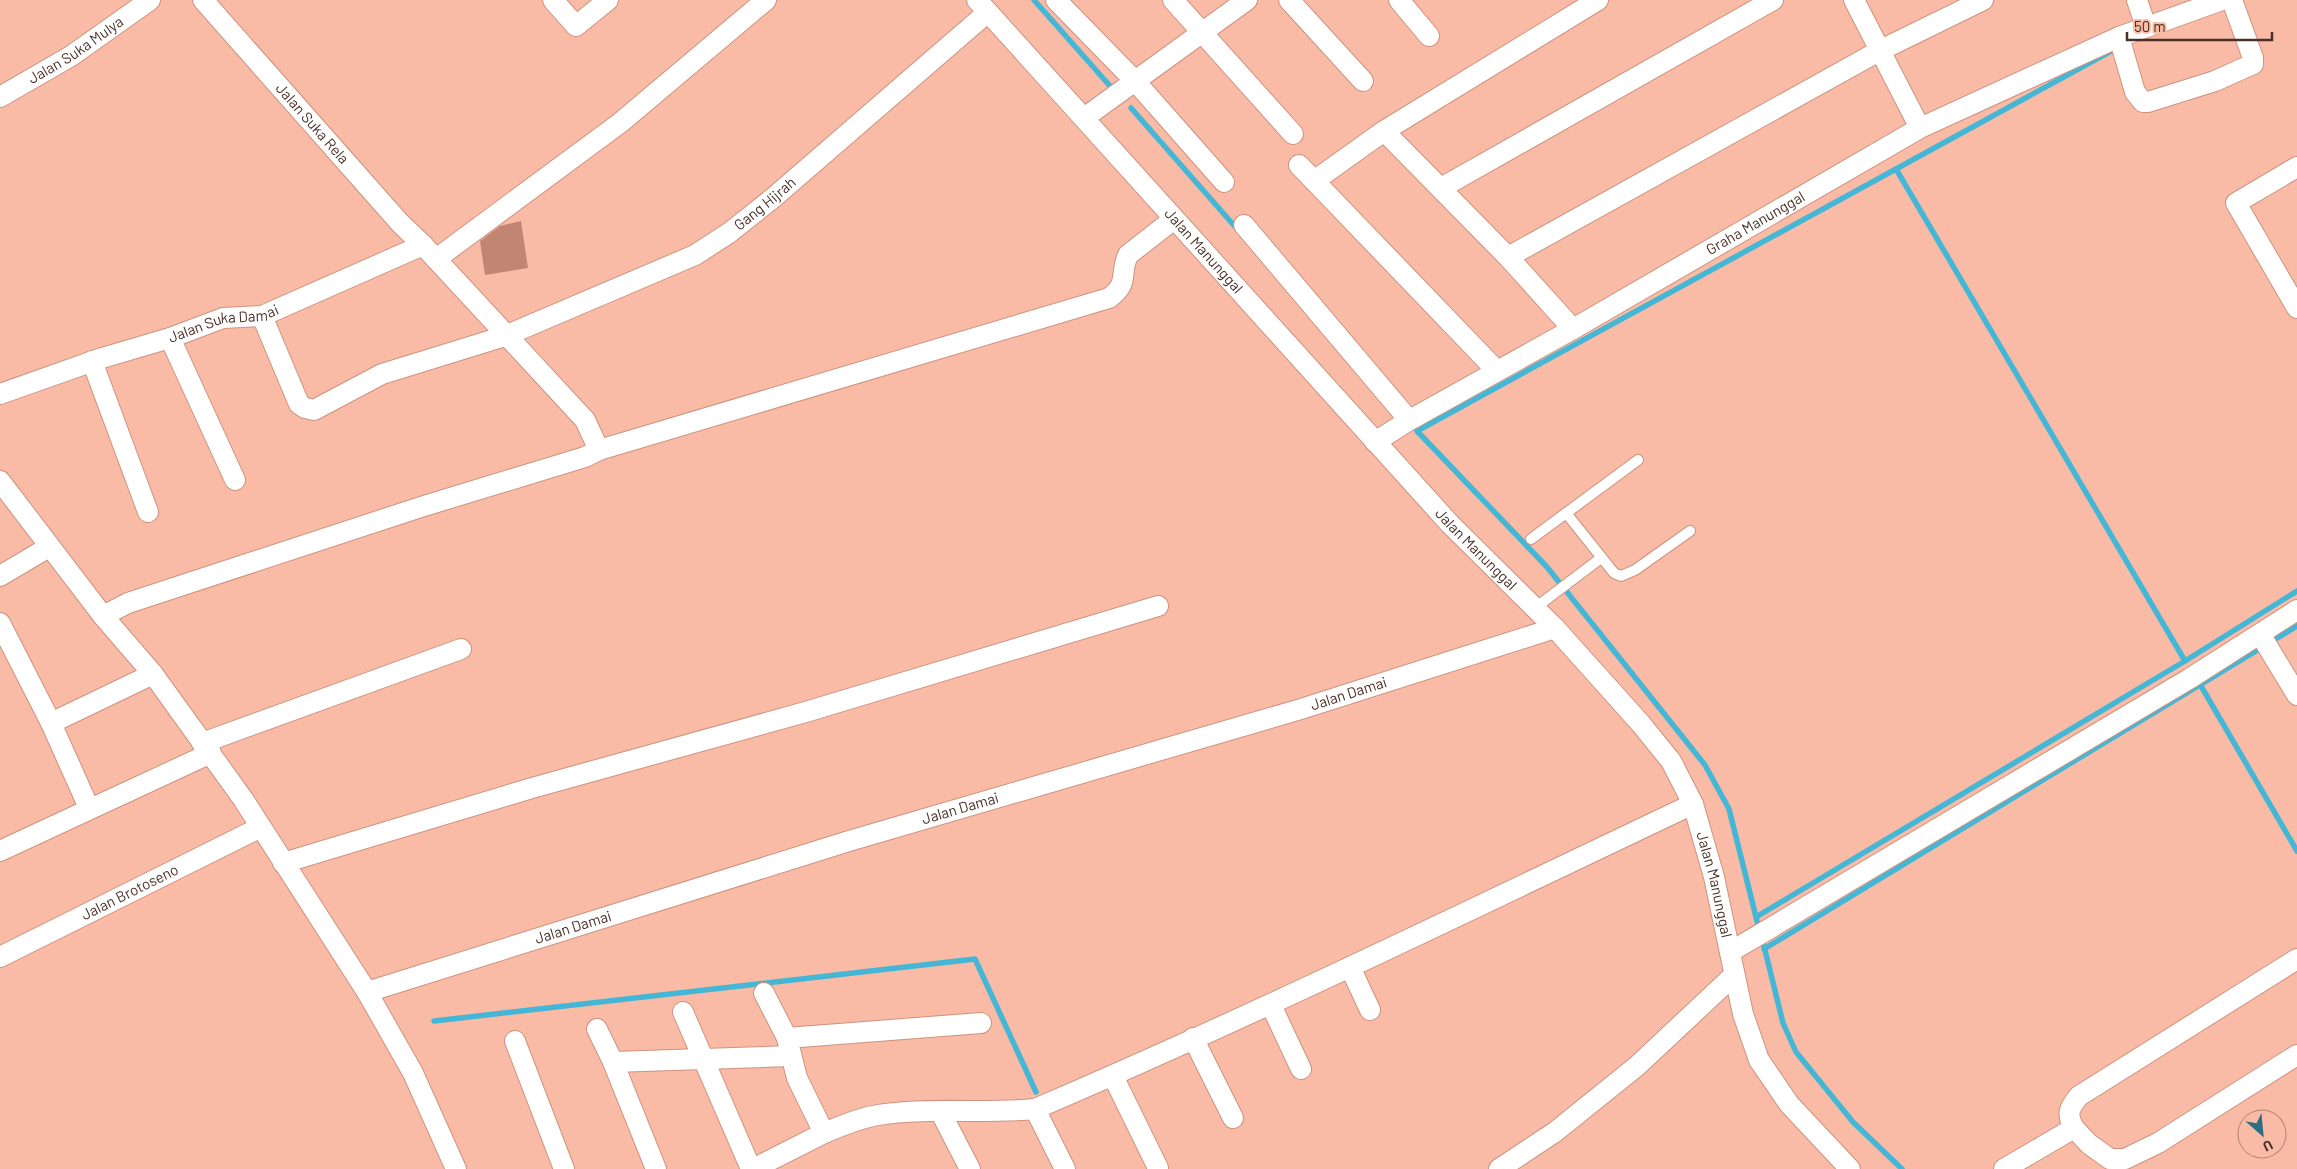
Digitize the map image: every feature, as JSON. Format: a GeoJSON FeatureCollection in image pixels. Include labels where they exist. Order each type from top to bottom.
{"type":"FeatureCollection","features":[{"type":"Feature","properties":{"kind":"street","name":"Jalan Suka Mulya"},"geometry":{"type":"LineString","coordinates":[[0,97],[71,56],[150,0]]}},
{"type":"Feature","properties":{"kind":"street","name":"Jalan Suka Rela"},"geometry":{"type":"LineString","coordinates":[[203,0],[393,216],[429,252],[585,420],[599,450]]}},
{"type":"Feature","properties":{"kind":"street"},"geometry":{"type":"LineString","coordinates":[[552,0],[576,26],[608,0]]}},
{"type":"Feature","properties":{"kind":"street","name":"Jalan Suka Damai"},"geometry":{"type":"LineString","coordinates":[[0,394],[92,361],[170,338],[223,318],[262,316],[429,252],[620,123],[766,0]]}},
{"type":"Feature","properties":{"kind":"street"},"geometry":{"type":"LineString","coordinates":[[1056,0],[1224,182]]}},
{"type":"Feature","properties":{"kind":"street"},"geometry":{"type":"LineString","coordinates":[[1174,0],[1293,134]]}},
{"type":"Feature","properties":{"kind":"street"},"geometry":{"type":"LineString","coordinates":[[1084,118],[1247,0]]}},
{"type":"Feature","properties":{"kind":"street"},"geometry":{"type":"LineString","coordinates":[[1290,0],[1363,81]]}},
{"type":"Feature","properties":{"kind":"street"},"geometry":{"type":"LineString","coordinates":[[1399,0],[1429,36]]}},
{"type":"Feature","properties":{"kind":"street"},"geometry":{"type":"LineString","coordinates":[[1314,181],[1384,130],[1598,0]]}},
{"type":"Feature","properties":{"kind":"street"},"geometry":{"type":"LineString","coordinates":[[1441,188],[1773,0]]}},
{"type":"Feature","properties":{"kind":"street"},"geometry":{"type":"LineString","coordinates":[[1854,0],[1920,128]]}},
{"type":"Feature","properties":{"kind":"street"},"geometry":{"type":"LineString","coordinates":[[1508,257],[1880,51],[1983,0]]}},
{"type":"Feature","properties":{"kind":"street"},"geometry":{"type":"LineString","coordinates":[[2137,0],[2146,27]]}},
{"type":"Feature","properties":{"kind":"street","name":"Graha Manunggal"},"geometry":{"type":"LineString","coordinates":[[1377,440],[1920,128],[2118,38],[2222,0]]}},
{"type":"Feature","properties":{"kind":"street"},"geometry":{"type":"LineString","coordinates":[[2118,38],[2135,92],[2143,102],[2207,84],[2253,64],[2253,58],[2232,0]]}},
{"type":"Feature","properties":{"kind":"street","name":"Jalan Manunggal"},"geometry":{"type":"LineString","coordinates":[[982,6],[1377,440],[1450,524],[1538,606],[1671,761],[1693,804],[1714,877],[1732,951],[1733,976],[1743,1014],[1759,1060],[1789,1104],[1850,1169]]}},
{"type":"Feature","properties":{"kind":"street","name":"Gang Hijrah"},"geometry":{"type":"LineString","coordinates":[[262,316],[299,404],[304,408],[314,410],[382,374],[505,336],[695,255],[729,233],[773,198],[982,6]]}},
{"type":"Feature","properties":{"kind":"street"},"geometry":{"type":"LineString","coordinates":[[1384,130],[1508,257],[1573,329]]}},
{"type":"Feature","properties":{"kind":"street"},"geometry":{"type":"LineString","coordinates":[[1299,165],[1497,371]]}},
{"type":"Feature","properties":{"kind":"street"},"geometry":{"type":"LineString","coordinates":[[2297,167],[2236,203],[2297,308]]}},
{"type":"Feature","properties":{"kind":"street"},"geometry":{"type":"LineString","coordinates":[[103,616],[128,603],[424,506],[586,457],[599,450],[1109,298],[1122,286],[1128,255],[1174,219]]}},
{"type":"Feature","properties":{"kind":"street"},"geometry":{"type":"LineString","coordinates":[[1244,226],[1409,420]]}},
{"type":"Feature","properties":{"kind":"street"},"geometry":{"type":"LineString","coordinates":[[170,338],[235,480]]}},
{"type":"Feature","properties":{"kind":"street"},"geometry":{"type":"LineString","coordinates":[[92,361],[148,512]]}},
{"type":"Feature","properties":{"kind":"street"},"geometry":{"type":"LineString","coordinates":[[0,482],[103,616],[153,674],[261,827],[367,992],[413,1073],[456,1169]]}},
{"type":"Feature","properties":{"kind":"street"},"geometry":{"type":"LineString","coordinates":[[0,576],[49,547]]}},
{"type":"Feature","properties":{"kind":"street"},"geometry":{"type":"LineString","coordinates":[[283,863],[532,788],[818,708],[1158,606]]}},
{"type":"Feature","properties":{"kind":"street"},"geometry":{"type":"LineString","coordinates":[[1732,951],[2189,679],[2297,610]]}},
{"type":"Feature","properties":{"kind":"street"},"geometry":{"type":"LineString","coordinates":[[0,623],[52,723],[89,808]]}},
{"type":"Feature","properties":{"kind":"street","name":"Jalan Damai"},"geometry":{"type":"LineString","coordinates":[[367,992],[849,841],[1302,709],[1555,628]]}},
{"type":"Feature","properties":{"kind":"street"},"geometry":{"type":"LineString","coordinates":[[2260,634],[2297,696]]}},
{"type":"Feature","properties":{"kind":"street"},"geometry":{"type":"LineString","coordinates":[[1,847],[89,808],[206,748],[461,649]]}},
{"type":"Feature","properties":{"kind":"street"},"geometry":{"type":"LineString","coordinates":[[52,723],[153,674]]}},
{"type":"Feature","properties":{"kind":"street"},"geometry":{"type":"LineString","coordinates":[[683,1012],[752,1169],[824,1133],[850,1122],[878,1115],[940,1111],[1009,1112],[1034,1110],[1271,1005],[1693,804]]}},
{"type":"Feature","properties":{"kind":"street","name":"Jalan Brotoseno"},"geometry":{"type":"LineString","coordinates":[[0,958],[261,827]]}},
{"type":"Feature","properties":{"kind":"street"},"geometry":{"type":"LineString","coordinates":[[2297,959],[2079,1096],[2069,1108],[2068,1118],[2074,1128],[2089,1144],[2110,1159],[2126,1159],[2158,1143],[2297,1055]]}},
{"type":"Feature","properties":{"kind":"street"},"geometry":{"type":"LineString","coordinates":[[1350,967],[1370,1010]]}},
{"type":"Feature","properties":{"kind":"street"},"geometry":{"type":"LineString","coordinates":[[1499,1169],[1555,1132],[1637,1066],[1733,976]]}},
{"type":"Feature","properties":{"kind":"street"},"geometry":{"type":"LineString","coordinates":[[764,993],[789,1047],[798,1078],[824,1133]]}},
{"type":"Feature","properties":{"kind":"street"},"geometry":{"type":"LineString","coordinates":[[1271,1005],[1301,1069]]}},
{"type":"Feature","properties":{"kind":"street"},"geometry":{"type":"LineString","coordinates":[[613,1062],[703,1060],[980,1023]]}},
{"type":"Feature","properties":{"kind":"street"},"geometry":{"type":"LineString","coordinates":[[597,1029],[613,1062],[656,1169]]}},
{"type":"Feature","properties":{"kind":"street"},"geometry":{"type":"LineString","coordinates":[[1193,1038],[1232,1118]]}},
{"type":"Feature","properties":{"kind":"street"},"geometry":{"type":"LineString","coordinates":[[515,1041],[564,1169]]}},
{"type":"Feature","properties":{"kind":"street"},"geometry":{"type":"LineString","coordinates":[[1113,1076],[1158,1168]]}},
{"type":"Feature","properties":{"kind":"street"},"geometry":{"type":"LineString","coordinates":[[1034,1110],[1065,1169]]}},
{"type":"Feature","properties":{"kind":"street"},"geometry":{"type":"LineString","coordinates":[[940,1111],[970,1169]]}},
{"type":"Feature","properties":{"kind":"street"},"geometry":{"type":"LineString","coordinates":[[2004,1169],[2074,1128]]}},
{"type":"Feature","properties":{"kind":"lane"},"geometry":{"type":"LineString","coordinates":[[1531,539],[1638,460]]}},
{"type":"Feature","properties":{"kind":"lane"},"geometry":{"type":"LineString","coordinates":[[1566,513],[1601,558],[1614,572],[1621,576],[1629,574],[1690,531]]}},
{"type":"Feature","properties":{"kind":"lane"},"geometry":{"type":"LineString","coordinates":[[1538,606],[1601,558]]}},
{"type":"Feature","properties":{"kind":"building"},"geometry":{"type":"Polygon","coordinates":[[[521,221],[528,268],[485,275],[480,241],[500,226],[521,221]]]}},
{"type":"Feature","properties":{"kind":"waterway"},"geometry":{"type":"LineString","coordinates":[[1034,0],[1110,86]]}},
{"type":"Feature","properties":{"kind":"waterway"},"geometry":{"type":"LineString","coordinates":[[1896,169],[2115,49]]}},
{"type":"Feature","properties":{"kind":"waterway"},"geometry":{"type":"LineString","coordinates":[[1131,108],[1238,230]]}},
{"type":"Feature","properties":{"kind":"waterway"},"geometry":{"type":"LineString","coordinates":[[1759,929],[1729,809],[1705,765],[1547,567],[1417,431],[1896,169],[2185,661]]}},
{"type":"Feature","properties":{"kind":"waterway"},"geometry":{"type":"LineString","coordinates":[[1756,917],[2185,661],[2297,591]]}},
{"type":"Feature","properties":{"kind":"waterway"},"geometry":{"type":"LineString","coordinates":[[1764,949],[2297,626]]}},
{"type":"Feature","properties":{"kind":"waterway"},"geometry":{"type":"LineString","coordinates":[[2201,686],[2297,851]]}},
{"type":"Feature","properties":{"kind":"waterway"},"geometry":{"type":"LineString","coordinates":[[1762,938],[1783,1023],[1796,1052],[1853,1122],[1902,1169]]}},
{"type":"Feature","properties":{"kind":"waterway"},"geometry":{"type":"LineString","coordinates":[[434,1021],[975,959],[1036,1092]]}}]}
